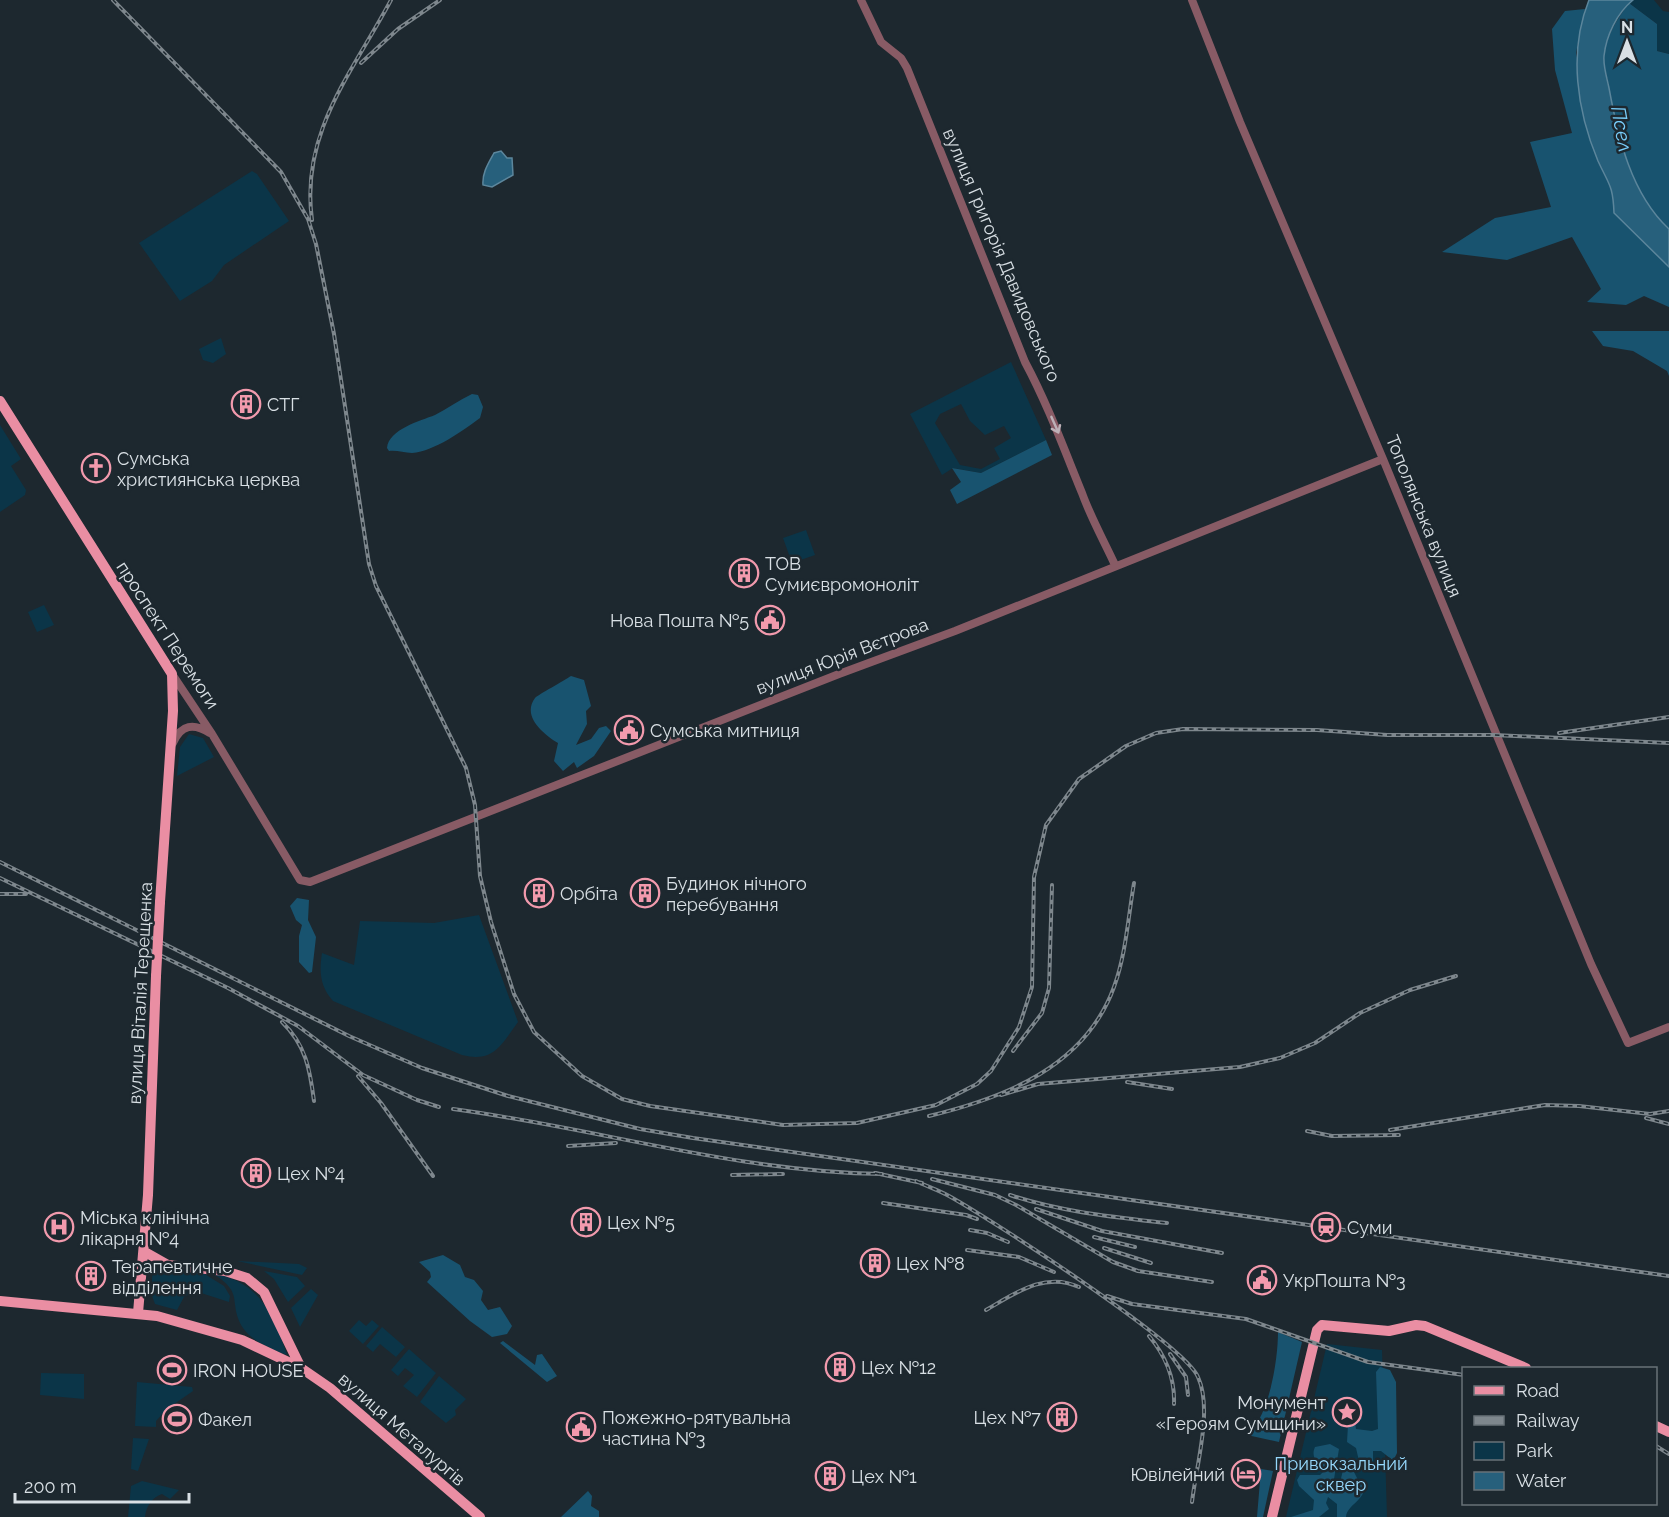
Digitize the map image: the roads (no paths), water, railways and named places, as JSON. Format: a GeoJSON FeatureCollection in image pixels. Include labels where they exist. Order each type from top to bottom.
{"type":"FeatureCollection","features":[{"type":"Feature","properties":{"kind":"main road","name":"проспект Перемоги"},"geometry":{"type":"LineString","coordinates":[[0,401],[172,674]]}},
{"type":"Feature","properties":{"kind":"main road","name":"вулиця Віталія Терещенка"},"geometry":{"type":"LineString","coordinates":[[138,1313],[145,1252],[156,976],[170,748],[172,674]]}},
{"type":"Feature","properties":{"kind":"main road","name":"вулиця Металургів"},"geometry":{"type":"LineString","coordinates":[[145,1252],[168,1264],[225,1271],[247,1278],[264,1292],[301,1368]]}},
{"type":"Feature","properties":{"kind":"main road","name":"вулиця Металургів"},"geometry":{"type":"LineString","coordinates":[[0,1301],[138,1313],[242,1340],[301,1368],[330,1388],[480,1517]]}},
{"type":"Feature","properties":{"kind":"main road"},"geometry":{"type":"LineString","coordinates":[[1272,1517],[1317,1330],[1326,1324],[1389,1331],[1416,1325],[1425,1326],[1524,1367]]}},
{"type":"Feature","properties":{"kind":"street","name":"вулиця Григорія Давидовського"},"geometry":{"type":"LineString","coordinates":[[861,0],[880,42],[901,58],[907,68],[1030,372],[1040,389],[1115,565]]}},
{"type":"Feature","properties":{"kind":"street","name":"Тополянська вулиця"},"geometry":{"type":"LineString","coordinates":[[1192,0],[1239,122],[1383,459],[1591,964],[1628,1043],[1669,1027]]}},
{"type":"Feature","properties":{"kind":"street","name":"вулиця Юрія Вєтрова"},"geometry":{"type":"LineString","coordinates":[[310,882],[839,674],[955,631],[1383,459]]}},
{"type":"Feature","properties":{"kind":"street","name":"проспект Перемоги"},"geometry":{"type":"LineString","coordinates":[[172,674],[300,880],[310,882]]}},
{"type":"Feature","properties":{"kind":"street"},"geometry":{"type":"LineString","coordinates":[[170,748],[181,729],[188,726],[197,726],[212,735]]}},
{"type":"Feature","properties":{"kind":"water","name":"Псел"},"geometry":{"type":"Polygon","coordinates":[[[1589,0],[1633,0],[1617,18],[1610,33],[1605,48],[1605,68],[1617,126],[1628,164],[1645,199],[1669,229],[1669,267],[1614,213],[1608,181],[1598,161],[1585,122],[1580,102],[1577,61],[1582,20],[1589,0]]]}},
{"type":"Feature","properties":{"kind":"water"},"geometry":{"type":"Polygon","coordinates":[[[501,151],[507,158],[512,158],[513,175],[492,187],[483,185],[484,173],[494,153],[501,151]]]}},
{"type":"Feature","properties":{"kind":"railway"},"geometry":{"type":"LineString","coordinates":[[113,0],[281,172],[308,219],[316,244],[334,334],[369,564],[376,586],[466,768],[475,805],[480,876],[491,922],[514,994],[534,1032],[582,1076],[622,1099],[650,1106],[783,1125],[857,1123],[936,1105],[977,1084],[991,1071],[1019,1027],[1032,987],[1034,877],[1046,825],[1079,779],[1126,746],[1156,733],[1183,729],[1317,730],[1387,735],[1494,735],[1669,743]]}},
{"type":"Feature","properties":{"kind":"railway"},"geometry":{"type":"LineString","coordinates":[[312,220],[310,189],[321,131],[332,105],[391,0]]}},
{"type":"Feature","properties":{"kind":"railway"},"geometry":{"type":"LineString","coordinates":[[361,63],[398,29],[440,0]]}},
{"type":"Feature","properties":{"kind":"railway"},"geometry":{"type":"LineString","coordinates":[[1559,733],[1669,717]]}},
{"type":"Feature","properties":{"kind":"railway"},"geometry":{"type":"LineString","coordinates":[[0,862],[349,1036],[422,1068],[508,1096],[640,1129],[1669,1276]]}},
{"type":"Feature","properties":{"kind":"railway"},"geometry":{"type":"LineString","coordinates":[[0,878],[228,988],[298,1026],[363,1075],[417,1100],[439,1107]]}},
{"type":"Feature","properties":{"kind":"railway"},"geometry":{"type":"LineString","coordinates":[[929,1116],[985,1100],[1039,1075],[1083,1038],[1101,1015],[1114,987],[1124,949],[1134,883]]}},
{"type":"Feature","properties":{"kind":"railway"},"geometry":{"type":"LineString","coordinates":[[1013,1051],[1042,1013],[1049,988],[1052,885]]}},
{"type":"Feature","properties":{"kind":"railway"},"geometry":{"type":"LineString","coordinates":[[0,894],[26,894]]}},
{"type":"Feature","properties":{"kind":"railway"},"geometry":{"type":"LineString","coordinates":[[1001,1095],[1038,1084],[1240,1067],[1280,1058],[1315,1043],[1360,1013],[1410,990],[1456,976]]}},
{"type":"Feature","properties":{"kind":"railway"},"geometry":{"type":"LineString","coordinates":[[282,1022],[297,1040],[306,1058],[314,1101]]}},
{"type":"Feature","properties":{"kind":"railway"},"geometry":{"type":"LineString","coordinates":[[358,1076],[381,1103],[433,1176]]}},
{"type":"Feature","properties":{"kind":"railway"},"geometry":{"type":"LineString","coordinates":[[1127,1082],[1172,1089]]}},
{"type":"Feature","properties":{"kind":"railway"},"geometry":{"type":"LineString","coordinates":[[1390,1130],[1545,1105],[1579,1106],[1650,1114],[1669,1111]]}},
{"type":"Feature","properties":{"kind":"railway"},"geometry":{"type":"LineString","coordinates":[[453,1109],[507,1117],[720,1158],[773,1166],[882,1174]]}},
{"type":"Feature","properties":{"kind":"railway"},"geometry":{"type":"LineString","coordinates":[[1646,1118],[1669,1124]]}},
{"type":"Feature","properties":{"kind":"railway"},"geometry":{"type":"LineString","coordinates":[[1307,1131],[1332,1136],[1399,1135]]}},
{"type":"Feature","properties":{"kind":"railway"},"geometry":{"type":"LineString","coordinates":[[568,1146],[616,1143]]}},
{"type":"Feature","properties":{"kind":"railway"},"geometry":{"type":"LineString","coordinates":[[875,1173],[922,1183]]}},
{"type":"Feature","properties":{"kind":"railway"},"geometry":{"type":"LineString","coordinates":[[732,1175],[783,1174]]}},
{"type":"Feature","properties":{"kind":"railway"},"geometry":{"type":"LineString","coordinates":[[932,1179],[995,1195],[1113,1262],[1138,1271],[1212,1282]]}},
{"type":"Feature","properties":{"kind":"railway"},"geometry":{"type":"LineString","coordinates":[[916,1181],[949,1196],[1042,1254],[1124,1311],[1185,1361],[1198,1377],[1204,1405],[1204,1422],[1192,1502]]}},
{"type":"Feature","properties":{"kind":"railway"},"geometry":{"type":"LineString","coordinates":[[1010,1195],[1068,1210],[1167,1223]]}},
{"type":"Feature","properties":{"kind":"railway"},"geometry":{"type":"LineString","coordinates":[[883,1203],[966,1215],[977,1219]]}},
{"type":"Feature","properties":{"kind":"railway"},"geometry":{"type":"LineString","coordinates":[[1036,1209],[1102,1231],[1222,1253]]}},
{"type":"Feature","properties":{"kind":"railway"},"geometry":{"type":"LineString","coordinates":[[970,1230],[987,1233],[1008,1242]]}},
{"type":"Feature","properties":{"kind":"railway"},"geometry":{"type":"LineString","coordinates":[[1094,1237],[1135,1247]]}},
{"type":"Feature","properties":{"kind":"railway"},"geometry":{"type":"LineString","coordinates":[[1104,1248],[1151,1263]]}},
{"type":"Feature","properties":{"kind":"railway"},"geometry":{"type":"LineString","coordinates":[[967,1250],[1019,1257],[1054,1272]]}},
{"type":"Feature","properties":{"kind":"railway"},"geometry":{"type":"LineString","coordinates":[[986,1310],[1019,1291],[1042,1283],[1066,1283],[1079,1287]]}},
{"type":"Feature","properties":{"kind":"railway"},"geometry":{"type":"LineString","coordinates":[[1107,1296],[1132,1304],[1246,1319],[1368,1362],[1462,1375]]}},
{"type":"Feature","properties":{"kind":"railway"},"geometry":{"type":"LineString","coordinates":[[1149,1336],[1160,1351],[1168,1368],[1173,1386],[1174,1404]]}},
{"type":"Feature","properties":{"kind":"railway"},"geometry":{"type":"LineString","coordinates":[[1170,1354],[1186,1377],[1188,1395]]}},
{"type":"Feature","properties":{"kind":"railway"},"geometry":{"type":"LineString","coordinates":[[1657,1447],[1669,1454]]}},
{"type":"Feature","properties":{"kind":"place","name":"СТГ"},"geometry":{"type":"Point","coordinates":[246,404]}},
{"type":"Feature","properties":{"kind":"place","name":"Сумська християнська церква"},"geometry":{"type":"Point","coordinates":[96,468]}},
{"type":"Feature","properties":{"kind":"place","name":"ТОВ Сумиєвромоноліт"},"geometry":{"type":"Point","coordinates":[744,573]}},
{"type":"Feature","properties":{"kind":"place","name":"Нова Пошта №5"},"geometry":{"type":"Point","coordinates":[770,620]}},
{"type":"Feature","properties":{"kind":"place","name":"Сумська митниця"},"geometry":{"type":"Point","coordinates":[629,730]}},
{"type":"Feature","properties":{"kind":"place","name":"Орбіта"},"geometry":{"type":"Point","coordinates":[539,893]}},
{"type":"Feature","properties":{"kind":"place","name":"Будинок нічного перебування"},"geometry":{"type":"Point","coordinates":[645,893]}},
{"type":"Feature","properties":{"kind":"place","name":"Цех №4"},"geometry":{"type":"Point","coordinates":[256,1173]}},
{"type":"Feature","properties":{"kind":"place","name":"Цех №5"},"geometry":{"type":"Point","coordinates":[586,1222]}},
{"type":"Feature","properties":{"kind":"place","name":"Міська клінічна лікарня №4"},"geometry":{"type":"Point","coordinates":[59,1227]}},
{"type":"Feature","properties":{"kind":"place","name":"Суми"},"geometry":{"type":"Point","coordinates":[1326,1227]}},
{"type":"Feature","properties":{"kind":"place","name":"Цех №8"},"geometry":{"type":"Point","coordinates":[875,1263]}},
{"type":"Feature","properties":{"kind":"place","name":"Терапевтичне відділення"},"geometry":{"type":"Point","coordinates":[91,1276]}},
{"type":"Feature","properties":{"kind":"place","name":"УкрПошта №3"},"geometry":{"type":"Point","coordinates":[1262,1280]}},
{"type":"Feature","properties":{"kind":"place","name":"Цех №12"},"geometry":{"type":"Point","coordinates":[840,1367]}},
{"type":"Feature","properties":{"kind":"place","name":"IRON HOUSE"},"geometry":{"type":"Point","coordinates":[172,1370]}},
{"type":"Feature","properties":{"kind":"place","name":"Монумент «Героям Сумщини»"},"geometry":{"type":"Point","coordinates":[1347,1412]}},
{"type":"Feature","properties":{"kind":"place","name":"Цех №7"},"geometry":{"type":"Point","coordinates":[1062,1417]}},
{"type":"Feature","properties":{"kind":"place","name":"Факел"},"geometry":{"type":"Point","coordinates":[177,1419]}},
{"type":"Feature","properties":{"kind":"place","name":"Пожежно-рятувальна частина №3"},"geometry":{"type":"Point","coordinates":[581,1427]}},
{"type":"Feature","properties":{"kind":"place","name":"Ювілейний"},"geometry":{"type":"Point","coordinates":[1246,1474]}},
{"type":"Feature","properties":{"kind":"place","name":"Цех №1"},"geometry":{"type":"Point","coordinates":[830,1476]}},
{"type":"Feature","properties":{"kind":"park label","name":"Привокзальний сквер"},"geometry":{"type":"Point","coordinates":[1341,1473]}}]}
